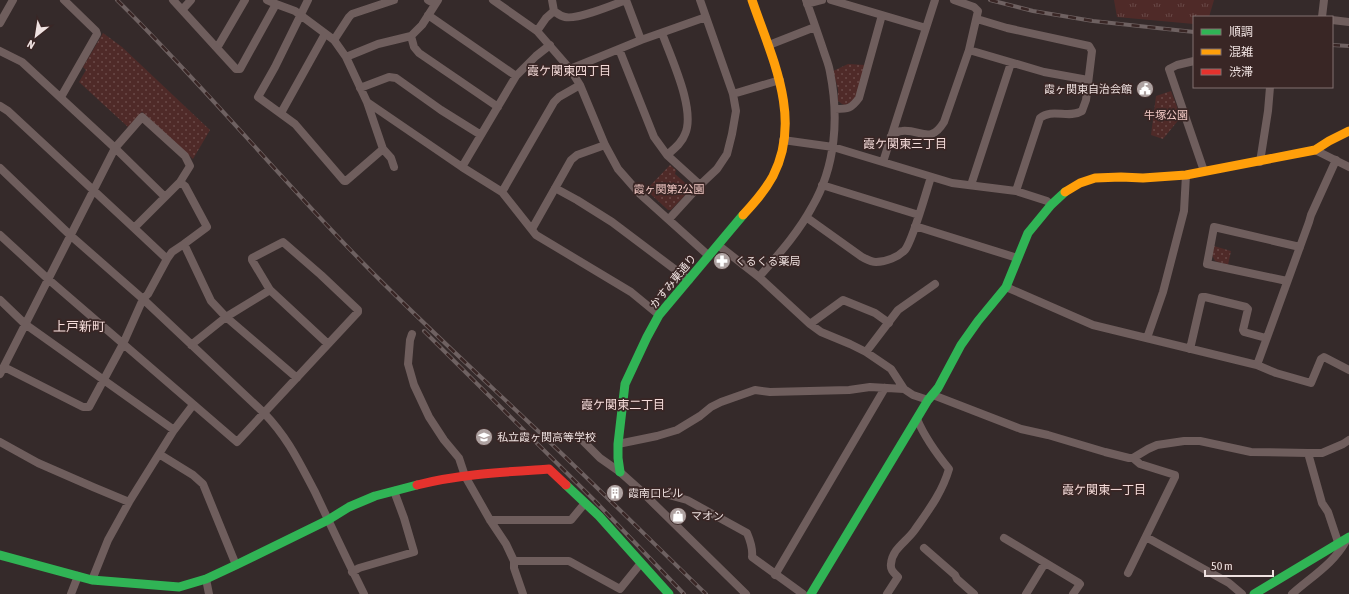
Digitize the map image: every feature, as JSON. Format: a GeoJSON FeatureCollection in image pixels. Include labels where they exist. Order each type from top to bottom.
{"type":"FeatureCollection","features":[{"type":"Feature","properties":{"kind":"street"},"geometry":{"type":"LineString","coordinates":[[0,23],[13,0]]}},
{"type":"Feature","properties":{"kind":"street"},"geometry":{"type":"LineString","coordinates":[[61,97],[97,34],[96,30],[64,0]]}},
{"type":"Feature","properties":{"kind":"street"},"geometry":{"type":"LineString","coordinates":[[173,0],[236,69],[240,69],[276,4]]}},
{"type":"Feature","properties":{"kind":"street"},"geometry":{"type":"LineString","coordinates":[[182,10],[191,0]]}},
{"type":"Feature","properties":{"kind":"street"},"geometry":{"type":"LineString","coordinates":[[217,48],[244,0]]}},
{"type":"Feature","properties":{"kind":"street"},"geometry":{"type":"LineString","coordinates":[[267,0],[295,11],[334,40],[346,57],[367,102],[383,149],[391,158],[394,167]]}},
{"type":"Feature","properties":{"kind":"street"},"geometry":{"type":"LineString","coordinates":[[308,0],[275,68],[258,97],[295,124],[344,181],[346,181],[383,149]]}},
{"type":"Feature","properties":{"kind":"street"},"geometry":{"type":"LineString","coordinates":[[334,40],[352,14],[394,0]]}},
{"type":"Feature","properties":{"kind":"street"},"geometry":{"type":"LineString","coordinates":[[493,0],[537,32],[550,45],[570,69],[580,85],[605,146],[618,169],[629,183],[709,256]]}},
{"type":"Feature","properties":{"kind":"street"},"geometry":{"type":"LineString","coordinates":[[552,0],[554,11],[565,18],[582,16],[627,0],[641,40]]}},
{"type":"Feature","properties":{"kind":"street"},"geometry":{"type":"LineString","coordinates":[[599,0],[601,9]]}},
{"type":"Feature","properties":{"kind":"street"},"geometry":{"type":"LineString","coordinates":[[668,219],[717,169],[727,154],[736,111],[733,94],[700,0]]}},
{"type":"Feature","properties":{"kind":"street","name":"かすみ東通り"},"geometry":{"type":"LineString","coordinates":[[620,472],[618,444],[625,384],[647,337],[659,315],[756,200],[773,176],[780,156],[783,140],[785,111],[780,80],[752,0]]}},
{"type":"Feature","properties":{"kind":"street"},"geometry":{"type":"LineString","coordinates":[[759,277],[787,245],[813,206],[826,177],[833,147],[835,136],[835,109],[830,71],[816,27],[806,2],[822,0]]}},
{"type":"Feature","properties":{"kind":"street"},"geometry":{"type":"LineString","coordinates":[[831,0],[926,28]]}},
{"type":"Feature","properties":{"kind":"street"},"geometry":{"type":"LineString","coordinates":[[883,162],[935,0]]}},
{"type":"Feature","properties":{"kind":"street"},"geometry":{"type":"LineString","coordinates":[[891,136],[902,131],[927,135],[939,130],[944,122],[969,50],[978,11],[974,7],[954,0]]}},
{"type":"Feature","properties":{"kind":"street"},"geometry":{"type":"LineString","coordinates":[[1322,16],[1324,0]]}},
{"type":"Feature","properties":{"kind":"street"},"geometry":{"type":"LineString","coordinates":[[346,57],[378,44],[411,36],[428,16],[434,1]]}},
{"type":"Feature","properties":{"kind":"street"},"geometry":{"type":"LineString","coordinates":[[537,32],[546,18],[554,11]]}},
{"type":"Feature","properties":{"kind":"street"},"geometry":{"type":"LineString","coordinates":[[835,109],[847,109],[852,107],[859,98],[882,15]]}},
{"type":"Feature","properties":{"kind":"street"},"geometry":{"type":"LineString","coordinates":[[428,16],[516,76]]}},
{"type":"Feature","properties":{"kind":"street"},"geometry":{"type":"LineString","coordinates":[[570,69],[641,40],[706,17]]}},
{"type":"Feature","properties":{"kind":"street"},"geometry":{"type":"LineString","coordinates":[[977,19],[1007,28],[1089,46],[1092,51],[1084,107],[1082,111],[1071,114],[1047,114],[1040,118],[1016,191]]}},
{"type":"Feature","properties":{"kind":"street"},"geometry":{"type":"LineString","coordinates":[[1333,20],[1349,22]]}},
{"type":"Feature","properties":{"kind":"street"},"geometry":{"type":"LineString","coordinates":[[769,45],[816,27]]}},
{"type":"Feature","properties":{"kind":"street"},"geometry":{"type":"LineString","coordinates":[[662,33],[687,101],[689,122],[685,134],[679,144],[667,155]]}},
{"type":"Feature","properties":{"kind":"street"},"geometry":{"type":"LineString","coordinates":[[281,113],[325,34]]}},
{"type":"Feature","properties":{"kind":"street"},"geometry":{"type":"LineString","coordinates":[[411,36],[414,47],[419,53],[498,108]]}},
{"type":"Feature","properties":{"kind":"street"},"geometry":{"type":"LineString","coordinates":[[462,167],[516,76],[536,56],[550,45]]}},
{"type":"Feature","properties":{"kind":"street"},"geometry":{"type":"LineString","coordinates":[[619,49],[654,136],[667,155],[700,185]]}},
{"type":"Feature","properties":{"kind":"street"},"geometry":{"type":"LineString","coordinates":[[969,50],[1044,72],[1088,80]]}},
{"type":"Feature","properties":{"kind":"street"},"geometry":{"type":"LineString","coordinates":[[0,51],[22,62],[61,97],[164,196]]}},
{"type":"Feature","properties":{"kind":"street"},"geometry":{"type":"LineString","coordinates":[[1193,61],[1178,65],[1168,70],[1204,171]]}},
{"type":"Feature","properties":{"kind":"street"},"geometry":{"type":"LineString","coordinates":[[972,185],[1011,63]]}},
{"type":"Feature","properties":{"kind":"street"},"geometry":{"type":"LineString","coordinates":[[360,88],[389,78],[396,78],[441,110],[481,135]]}},
{"type":"Feature","properties":{"kind":"street"},"geometry":{"type":"LineString","coordinates":[[733,94],[780,80]]}},
{"type":"Feature","properties":{"kind":"street"},"geometry":{"type":"LineString","coordinates":[[502,192],[554,102],[559,97],[580,85]]}},
{"type":"Feature","properties":{"kind":"street"},"geometry":{"type":"LineString","coordinates":[[1260,162],[1270,88]]}},
{"type":"Feature","properties":{"kind":"street"},"geometry":{"type":"LineString","coordinates":[[367,102],[462,167],[502,192],[536,234],[631,292],[659,315]]}},
{"type":"Feature","properties":{"kind":"street"},"geometry":{"type":"LineString","coordinates":[[0,106],[8,111],[167,259]]}},
{"type":"Feature","properties":{"kind":"street"},"geometry":{"type":"LineString","coordinates":[[134,228],[164,196],[180,182],[190,166],[185,156],[142,117],[115,148],[2,370],[84,407],[89,407],[123,344],[143,299],[148,294],[167,259],[172,252],[207,227],[185,186],[180,182]]}},
{"type":"Feature","properties":{"kind":"street"},"geometry":{"type":"LineString","coordinates":[[811,594],[961,345],[978,321],[1006,287],[1028,233],[1051,205],[1069,189],[1080,183],[1095,178],[1149,178],[1186,175],[1260,162],[1315,150],[1349,131]]}},
{"type":"Feature","properties":{"kind":"street"},"geometry":{"type":"LineString","coordinates":[[783,140],[833,147],[952,183],[1016,191],[1047,201],[1051,205]]}},
{"type":"Feature","properties":{"kind":"street"},"geometry":{"type":"LineString","coordinates":[[532,229],[571,160],[577,155],[605,146]]}},
{"type":"Feature","properties":{"kind":"street"},"geometry":{"type":"LineString","coordinates":[[1315,150],[1349,167]]}},
{"type":"Feature","properties":{"kind":"street"},"geometry":{"type":"LineString","coordinates":[[1256,365],[1311,215],[1336,160]]}},
{"type":"Feature","properties":{"kind":"street"},"geometry":{"type":"LineString","coordinates":[[0,168],[70,235],[143,299],[278,428],[302,468],[364,594]]}},
{"type":"Feature","properties":{"kind":"street"},"geometry":{"type":"LineString","coordinates":[[1147,338],[1163,292],[1184,212],[1186,175]]}},
{"type":"Feature","properties":{"kind":"street"},"geometry":{"type":"LineString","coordinates":[[806,217],[862,257],[878,262],[893,258],[906,249],[931,177]]}},
{"type":"Feature","properties":{"kind":"street"},"geometry":{"type":"LineString","coordinates":[[822,185],[918,215]]}},
{"type":"Feature","properties":{"kind":"street"},"geometry":{"type":"LineString","coordinates":[[555,188],[612,222],[688,280]]}},
{"type":"Feature","properties":{"kind":"street"},"geometry":{"type":"LineString","coordinates":[[915,226],[1018,258]]}},
{"type":"Feature","properties":{"kind":"street"},"geometry":{"type":"LineString","coordinates":[[1287,281],[1207,264],[1214,227],[1300,247]]}},
{"type":"Feature","properties":{"kind":"street"},"geometry":{"type":"LineString","coordinates":[[0,235],[48,279],[237,442],[358,312],[358,310],[316,270],[283,242],[252,258],[270,290],[328,344]]}},
{"type":"Feature","properties":{"kind":"street"},"geometry":{"type":"LineString","coordinates":[[184,244],[211,301],[226,317],[297,378]]}},
{"type":"Feature","properties":{"kind":"street"},"geometry":{"type":"LineString","coordinates":[[718,245],[759,277],[810,324],[821,332],[866,352],[891,369],[904,389],[913,395],[930,397],[1021,429],[1048,435],[1128,458],[1133,458],[1148,448],[1157,445],[1192,440],[1251,452],[1308,453],[1322,453],[1349,440]]}},
{"type":"Feature","properties":{"kind":"street"},"geometry":{"type":"LineString","coordinates":[[866,352],[898,310],[935,284]]}},
{"type":"Feature","properties":{"kind":"street"},"geometry":{"type":"LineString","coordinates":[[1006,287],[1093,324],[1256,365],[1276,373],[1311,383],[1321,359],[1324,358],[1349,370]]}},
{"type":"Feature","properties":{"kind":"street"},"geometry":{"type":"LineString","coordinates":[[191,345],[226,317],[270,290]]}},
{"type":"Feature","properties":{"kind":"street"},"geometry":{"type":"LineString","coordinates":[[1190,349],[1202,298],[1205,297],[1246,307],[1248,309],[1243,330],[1244,332],[1266,338]]}},
{"type":"Feature","properties":{"kind":"street"},"geometry":{"type":"LineString","coordinates":[[0,300],[25,324],[174,430]]}},
{"type":"Feature","properties":{"kind":"street"},"geometry":{"type":"LineString","coordinates":[[810,324],[843,300],[875,313],[889,323]]}},
{"type":"Feature","properties":{"kind":"street"},"geometry":{"type":"LineString","coordinates":[[412,334],[408,364],[414,385],[429,417],[444,440],[459,458],[465,476],[490,520],[506,544],[514,561],[514,568],[522,594]]}},
{"type":"Feature","properties":{"kind":"street"},"geometry":{"type":"LineString","coordinates":[[618,444],[662,435],[677,430],[700,416],[711,407],[755,390],[770,392],[849,390],[870,387],[904,389]]}},
{"type":"Feature","properties":{"kind":"street"},"geometry":{"type":"LineString","coordinates":[[775,575],[884,388]]}},
{"type":"Feature","properties":{"kind":"street"},"geometry":{"type":"LineString","coordinates":[[92,580],[108,540],[128,502],[174,430],[193,405]]}},
{"type":"Feature","properties":{"kind":"street"},"geometry":{"type":"LineString","coordinates":[[887,594],[898,577],[893,573],[891,564],[895,553],[911,535],[935,501],[943,486],[949,469],[933,449],[917,419]]}},
{"type":"Feature","properties":{"kind":"street"},"geometry":{"type":"LineString","coordinates":[[578,436],[600,458],[620,472],[643,493],[746,594]]}},
{"type":"Feature","properties":{"kind":"street"},"geometry":{"type":"LineString","coordinates":[[0,442],[38,463],[128,502]]}},
{"type":"Feature","properties":{"kind":"street"},"geometry":{"type":"LineString","coordinates":[[1308,453],[1322,503],[1328,512],[1338,542]]}},
{"type":"Feature","properties":{"kind":"street"},"geometry":{"type":"LineString","coordinates":[[159,454],[193,475],[203,484],[236,565]]}},
{"type":"Feature","properties":{"kind":"street"},"geometry":{"type":"LineString","coordinates":[[1128,574],[1175,477],[1175,475],[1140,464],[1133,458]]}},
{"type":"Feature","properties":{"kind":"street"},"geometry":{"type":"LineString","coordinates":[[0,555],[92,580],[179,587],[206,579],[328,520],[349,507],[375,496],[438,480],[488,473],[549,469],[599,516],[669,594]]}},
{"type":"Feature","properties":{"kind":"street"},"geometry":{"type":"LineString","coordinates":[[352,572],[359,568],[414,552],[394,492]]}},
{"type":"Feature","properties":{"kind":"street"},"geometry":{"type":"LineString","coordinates":[[643,493],[665,494],[687,500],[747,533],[751,541],[753,552],[752,557],[803,594]]}},
{"type":"Feature","properties":{"kind":"street"},"geometry":{"type":"LineString","coordinates":[[490,520],[571,520],[585,503]]}},
{"type":"Feature","properties":{"kind":"street"},"geometry":{"type":"LineString","coordinates":[[1146,537],[1229,583],[1242,594]]}},
{"type":"Feature","properties":{"kind":"street"},"geometry":{"type":"LineString","coordinates":[[1254,594],[1338,542],[1349,537]]}},
{"type":"Feature","properties":{"kind":"street"},"geometry":{"type":"LineString","coordinates":[[1292,594],[1322,569],[1338,553],[1349,537]]}},
{"type":"Feature","properties":{"kind":"street"},"geometry":{"type":"LineString","coordinates":[[1004,538],[1079,583],[1073,594]]}},
{"type":"Feature","properties":{"kind":"street"},"geometry":{"type":"LineString","coordinates":[[924,548],[974,594]]}},
{"type":"Feature","properties":{"kind":"street"},"geometry":{"type":"LineString","coordinates":[[514,561],[569,561],[620,589],[641,563]]}},
{"type":"Feature","properties":{"kind":"street"},"geometry":{"type":"LineString","coordinates":[[1026,594],[1045,563]]}},
{"type":"Feature","properties":{"kind":"street"},"geometry":{"type":"LineString","coordinates":[[71,594],[78,576]]}},
{"type":"Feature","properties":{"kind":"street"},"geometry":{"type":"LineString","coordinates":[[206,579],[210,594]]}},
{"type":"Feature","properties":{"kind":"green space"},"geometry":{"type":"Polygon","coordinates":[[[1114,0],[1214,0],[1209,16],[1193,16],[1193,24],[1117,17],[1114,0]]]}},
{"type":"Feature","properties":{"kind":"green space"},"geometry":{"type":"Polygon","coordinates":[[[103,33],[122,47],[210,130],[193,159],[142,112],[128,127],[79,82],[86,70],[83,67],[103,33]]]}},
{"type":"Feature","properties":{"kind":"green space"},"geometry":{"type":"Polygon","coordinates":[[[848,64],[865,65],[856,96],[852,102],[845,105],[838,101],[838,89],[833,71],[848,64]]]}},
{"type":"Feature","properties":{"kind":"green space","name":"牛塚公園"},"geometry":{"type":"Polygon","coordinates":[[[1171,91],[1181,117],[1163,139],[1151,135],[1156,96],[1171,91]]]}},
{"type":"Feature","properties":{"kind":"green space","name":"霞ヶ関第2公園"},"geometry":{"type":"Polygon","coordinates":[[[670,165],[676,170],[675,174],[689,186],[690,190],[671,210],[668,210],[646,190],[670,165]]]}},
{"type":"Feature","properties":{"kind":"green space"},"geometry":{"type":"Polygon","coordinates":[[[1214,246],[1231,251],[1228,265],[1215,261],[1212,255],[1214,246]]]}},
{"type":"Feature","properties":{"kind":"railway"},"geometry":{"type":"LineString","coordinates":[[117,0],[180,65],[364,264],[706,594]]}},
{"type":"Feature","properties":{"kind":"railway"},"geometry":{"type":"LineString","coordinates":[[990,0],[1033,11],[1093,21],[1193,32]]}},
{"type":"Feature","properties":{"kind":"railway"},"geometry":{"type":"LineString","coordinates":[[1333,45],[1349,46]]}},
{"type":"Feature","properties":{"kind":"railway"},"geometry":{"type":"LineString","coordinates":[[424,331],[595,501],[684,594]]}},
{"type":"Feature","properties":{"kind":"traffic: fast"},"geometry":{"type":"LineString","coordinates":[[811,594],[928,400],[938,388],[961,345],[978,321],[1006,287],[1028,233],[1051,205],[1065,192]]}},
{"type":"Feature","properties":{"kind":"traffic: fast"},"geometry":{"type":"LineString","coordinates":[[620,472],[618,444],[625,384],[647,337],[659,315],[743,215]]}},
{"type":"Feature","properties":{"kind":"traffic: fast"},"geometry":{"type":"LineString","coordinates":[[0,555],[92,580],[179,587],[206,579],[236,565],[328,520],[349,507],[375,496],[417,485]]}},
{"type":"Feature","properties":{"kind":"traffic: fast"},"geometry":{"type":"LineString","coordinates":[[566,485],[599,516],[669,594]]}},
{"type":"Feature","properties":{"kind":"traffic: fast"},"geometry":{"type":"LineString","coordinates":[[1254,594],[1349,537]]}},
{"type":"Feature","properties":{"kind":"traffic: slow"},"geometry":{"type":"LineString","coordinates":[[743,215],[763,192],[773,176],[781,154],[785,132],[785,110],[781,87],[768,43],[752,0]]}},
{"type":"Feature","properties":{"kind":"traffic: slow"},"geometry":{"type":"LineString","coordinates":[[1065,192],[1080,183],[1095,178],[1143,178],[1186,175],[1315,150],[1349,131]]}},
{"type":"Feature","properties":{"kind":"traffic: jam"},"geometry":{"type":"LineString","coordinates":[[417,485],[466,476],[499,472],[549,469],[566,485]]}},
{"type":"Feature","properties":{"kind":"place","name":"霞ヶ関東自治会館"},"geometry":{"type":"Point","coordinates":[1145,89]}},
{"type":"Feature","properties":{"kind":"place","name":"くるくる薬局"},"geometry":{"type":"Point","coordinates":[722,261]}},
{"type":"Feature","properties":{"kind":"place","name":"私立霞ヶ関高等学校"},"geometry":{"type":"Point","coordinates":[484,437]}},
{"type":"Feature","properties":{"kind":"place","name":"霞南口ビル"},"geometry":{"type":"Point","coordinates":[615,493]}},
{"type":"Feature","properties":{"kind":"place","name":"マオン"},"geometry":{"type":"Point","coordinates":[678,516]}},
{"type":"Feature","properties":{"kind":"district","name":"霞ケ関東四丁目"},"geometry":{"type":"Point","coordinates":[569,71]}},
{"type":"Feature","properties":{"kind":"district","name":"霞ケ関東三丁目"},"geometry":{"type":"Point","coordinates":[905,144]}},
{"type":"Feature","properties":{"kind":"district","name":"上戸新町"},"geometry":{"type":"Point","coordinates":[79,326]}},
{"type":"Feature","properties":{"kind":"district","name":"霞ケ関東二丁目"},"geometry":{"type":"Point","coordinates":[623,405]}},
{"type":"Feature","properties":{"kind":"district","name":"霞ケ関東一丁目"},"geometry":{"type":"Point","coordinates":[1104,490]}}]}
